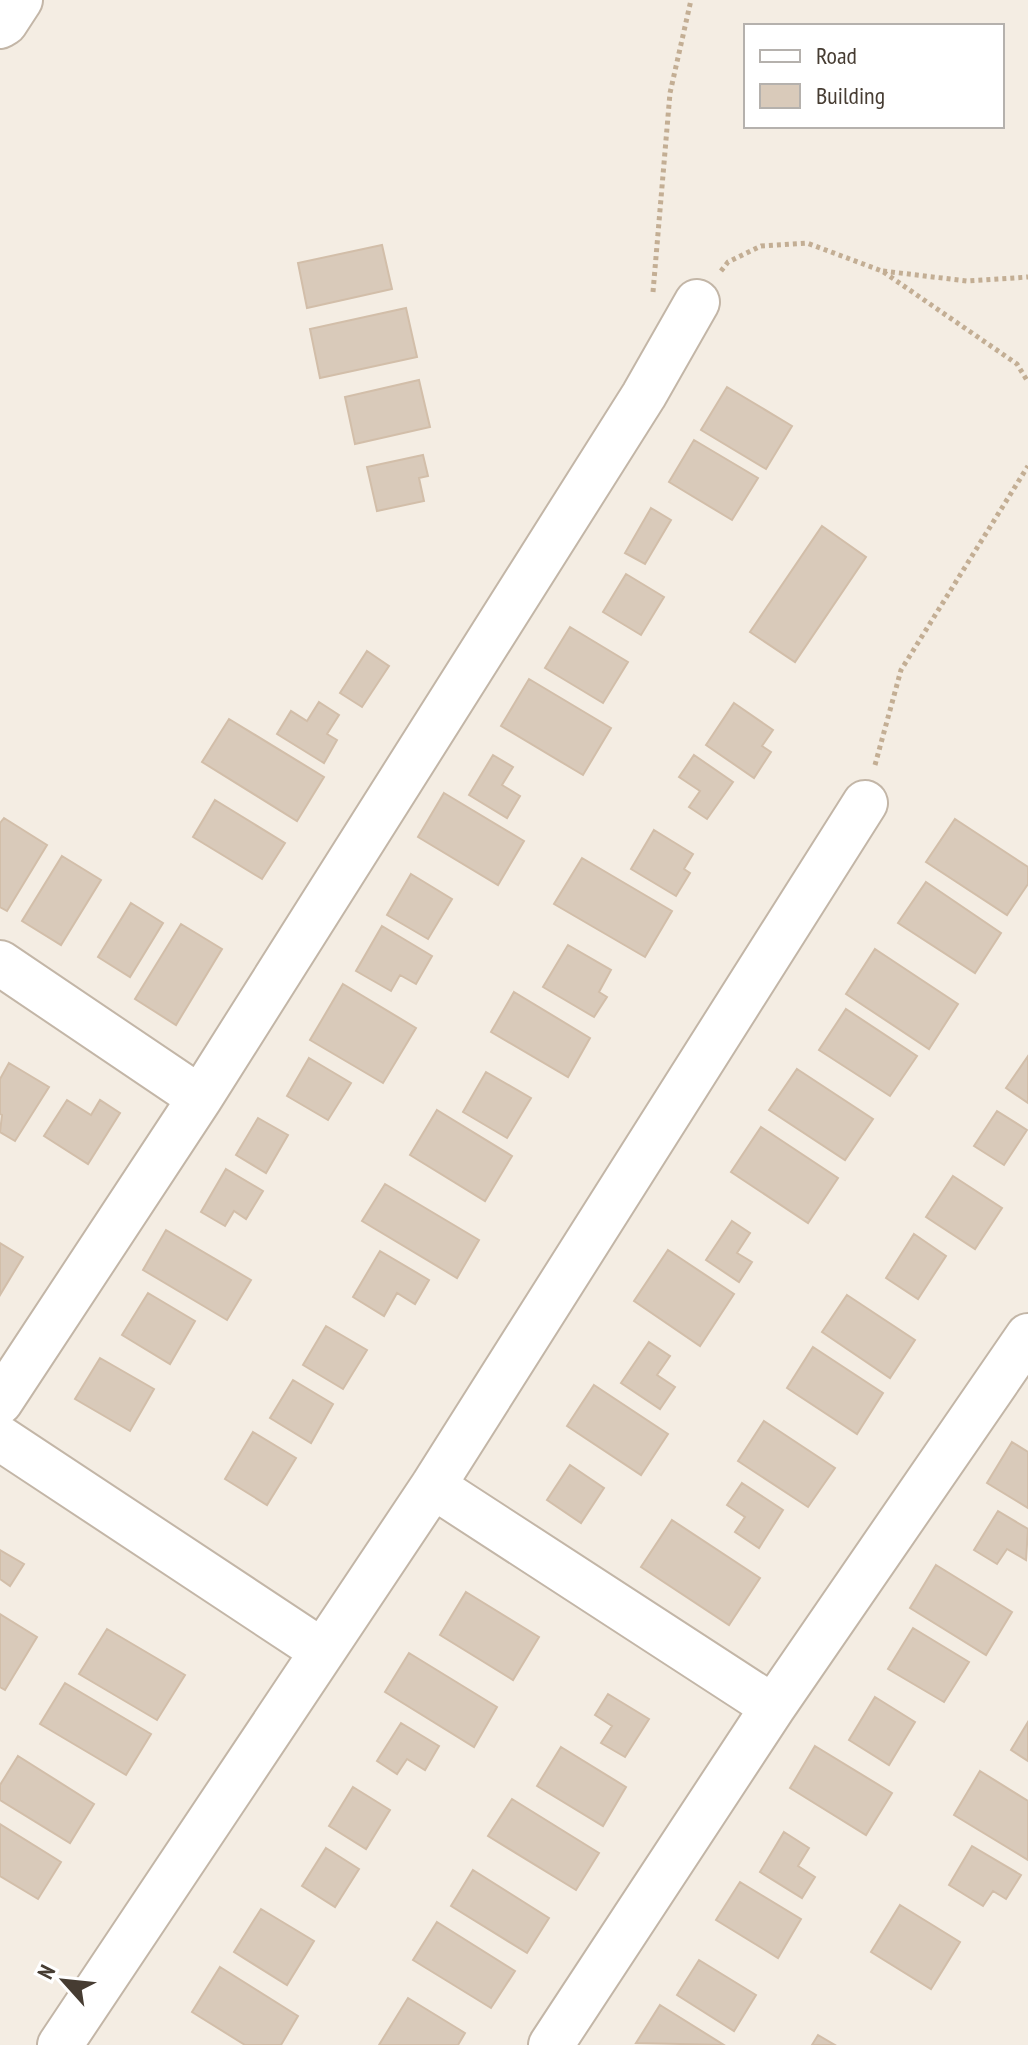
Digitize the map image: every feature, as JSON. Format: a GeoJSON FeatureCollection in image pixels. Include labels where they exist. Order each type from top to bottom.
{"type":"FeatureCollection","features":[{"type":"Feature","properties":{"kind":"street"},"geometry":{"type":"LineString","coordinates":[[0,26],[20,0]]}},
{"type":"Feature","properties":{"kind":"street"},"geometry":{"type":"LineString","coordinates":[[0,1402],[200,1098],[644,395],[697,302]]}},
{"type":"Feature","properties":{"kind":"street"},"geometry":{"type":"LineString","coordinates":[[60,2045],[433,1486],[865,803]]}},
{"type":"Feature","properties":{"kind":"street"},"geometry":{"type":"LineString","coordinates":[[0,963],[200,1098]]}},
{"type":"Feature","properties":{"kind":"street"},"geometry":{"type":"LineString","coordinates":[[551,2045],[773,1707],[1022,1358]]}},
{"type":"Feature","properties":{"kind":"street"},"geometry":{"type":"LineString","coordinates":[[0,1438],[322,1651]]}},
{"type":"Feature","properties":{"kind":"street"},"geometry":{"type":"LineString","coordinates":[[433,1486],[773,1707]]}},
{"type":"Feature","properties":{"kind":"path"},"geometry":{"type":"LineString","coordinates":[[652,301],[670,93],[691,0]]}},
{"type":"Feature","properties":{"kind":"path"},"geometry":{"type":"LineString","coordinates":[[697,302],[728,262],[761,246],[807,243],[882,271],[967,281],[1028,277]]}},
{"type":"Feature","properties":{"kind":"path"},"geometry":{"type":"LineString","coordinates":[[882,271],[1017,364],[1028,382]]}},
{"type":"Feature","properties":{"kind":"path"},"geometry":{"type":"LineString","coordinates":[[865,803],[901,670],[1028,466]]}},
{"type":"Feature","properties":{"kind":"building"},"geometry":{"type":"Polygon","coordinates":[[[382,245],[392,289],[307,308],[298,263],[382,245]]]}},
{"type":"Feature","properties":{"kind":"building"},"geometry":{"type":"Polygon","coordinates":[[[406,308],[417,357],[320,378],[310,329],[406,308]]]}},
{"type":"Feature","properties":{"kind":"building"},"geometry":{"type":"Polygon","coordinates":[[[419,380],[430,427],[355,444],[345,397],[419,380]]]}},
{"type":"Feature","properties":{"kind":"building"},"geometry":{"type":"Polygon","coordinates":[[[727,387],[792,426],[766,469],[701,430],[727,387]]]}},
{"type":"Feature","properties":{"kind":"building"},"geometry":{"type":"Polygon","coordinates":[[[694,440],[758,478],[732,520],[669,482],[694,440]]]}},
{"type":"Feature","properties":{"kind":"building"},"geometry":{"type":"Polygon","coordinates":[[[423,455],[428,476],[419,478],[424,501],[377,511],[367,467],[423,455]]]}},
{"type":"Feature","properties":{"kind":"building"},"geometry":{"type":"Polygon","coordinates":[[[651,508],[671,520],[645,564],[625,553],[651,508]]]}},
{"type":"Feature","properties":{"kind":"building"},"geometry":{"type":"Polygon","coordinates":[[[822,526],[866,557],[795,662],[750,632],[822,526]]]}},
{"type":"Feature","properties":{"kind":"building"},"geometry":{"type":"Polygon","coordinates":[[[626,574],[664,597],[641,635],[603,612],[626,574]]]}},
{"type":"Feature","properties":{"kind":"building"},"geometry":{"type":"Polygon","coordinates":[[[570,627],[628,662],[603,703],[545,668],[570,627]]]}},
{"type":"Feature","properties":{"kind":"building"},"geometry":{"type":"Polygon","coordinates":[[[367,651],[389,666],[362,707],[340,693],[367,651]]]}},
{"type":"Feature","properties":{"kind":"building"},"geometry":{"type":"Polygon","coordinates":[[[529,679],[611,728],[583,775],[501,726],[529,679]]]}},
{"type":"Feature","properties":{"kind":"building"},"geometry":{"type":"Polygon","coordinates":[[[319,702],[339,715],[327,734],[337,740],[324,763],[277,734],[291,711],[307,721],[319,702]]]}},
{"type":"Feature","properties":{"kind":"building"},"geometry":{"type":"Polygon","coordinates":[[[734,703],[773,730],[762,746],[771,752],[754,778],[706,745],[734,703]]]}},
{"type":"Feature","properties":{"kind":"building"},"geometry":{"type":"Polygon","coordinates":[[[229,719],[324,777],[297,821],[202,762],[229,719]]]}},
{"type":"Feature","properties":{"kind":"building"},"geometry":{"type":"Polygon","coordinates":[[[493,755],[513,767],[502,785],[520,796],[507,818],[469,795],[493,755]]]}},
{"type":"Feature","properties":{"kind":"building"},"geometry":{"type":"Polygon","coordinates":[[[694,755],[733,782],[707,819],[689,807],[700,791],[679,777],[694,755]]]}},
{"type":"Feature","properties":{"kind":"building"},"geometry":{"type":"Polygon","coordinates":[[[444,793],[524,841],[498,885],[418,837],[444,793]]]}},
{"type":"Feature","properties":{"kind":"building"},"geometry":{"type":"Polygon","coordinates":[[[215,800],[285,843],[262,879],[193,837],[215,800]]]}},
{"type":"Feature","properties":{"kind":"building"},"geometry":{"type":"Polygon","coordinates":[[[4,818],[47,845],[7,911],[0,907],[0,823],[4,818]]]}},
{"type":"Feature","properties":{"kind":"building"},"geometry":{"type":"Polygon","coordinates":[[[955,819],[1028,867],[1028,884],[1007,915],[926,862],[955,819]]]}},
{"type":"Feature","properties":{"kind":"building"},"geometry":{"type":"Polygon","coordinates":[[[654,830],[693,854],[684,869],[690,873],[676,896],[631,869],[654,830]]]}},
{"type":"Feature","properties":{"kind":"building"},"geometry":{"type":"Polygon","coordinates":[[[62,856],[101,880],[61,945],[22,921],[62,856]]]}},
{"type":"Feature","properties":{"kind":"building"},"geometry":{"type":"Polygon","coordinates":[[[582,858],[672,911],[645,957],[554,904],[582,858]]]}},
{"type":"Feature","properties":{"kind":"building"},"geometry":{"type":"Polygon","coordinates":[[[411,874],[452,899],[428,939],[387,915],[411,874]]]}},
{"type":"Feature","properties":{"kind":"building"},"geometry":{"type":"Polygon","coordinates":[[[926,882],[1001,933],[975,973],[898,923],[926,882]]]}},
{"type":"Feature","properties":{"kind":"building"},"geometry":{"type":"Polygon","coordinates":[[[131,903],[163,923],[130,977],[98,957],[131,903]]]}},
{"type":"Feature","properties":{"kind":"building"},"geometry":{"type":"Polygon","coordinates":[[[181,924],[222,949],[176,1025],[135,999],[181,924]]]}},
{"type":"Feature","properties":{"kind":"building"},"geometry":{"type":"Polygon","coordinates":[[[382,926],[432,956],[416,984],[400,975],[391,991],[356,971],[382,926]]]}},
{"type":"Feature","properties":{"kind":"building"},"geometry":{"type":"Polygon","coordinates":[[[568,945],[611,970],[599,992],[607,997],[594,1017],[543,987],[568,945]]]}},
{"type":"Feature","properties":{"kind":"building"},"geometry":{"type":"Polygon","coordinates":[[[875,949],[958,1004],[929,1049],[846,994],[875,949]]]}},
{"type":"Feature","properties":{"kind":"building"},"geometry":{"type":"Polygon","coordinates":[[[343,984],[416,1028],[383,1083],[310,1040],[343,984]]]}},
{"type":"Feature","properties":{"kind":"building"},"geometry":{"type":"Polygon","coordinates":[[[514,992],[590,1038],[568,1077],[491,1032],[514,992]]]}},
{"type":"Feature","properties":{"kind":"building"},"geometry":{"type":"Polygon","coordinates":[[[846,1009],[917,1056],[890,1096],[819,1050],[846,1009]]]}},
{"type":"Feature","properties":{"kind":"building"},"geometry":{"type":"Polygon","coordinates":[[[1028,1056],[1028,1103],[1006,1088],[1028,1056]]]}},
{"type":"Feature","properties":{"kind":"building"},"geometry":{"type":"Polygon","coordinates":[[[309,1058],[351,1083],[328,1120],[287,1096],[309,1058]]]}},
{"type":"Feature","properties":{"kind":"building"},"geometry":{"type":"Polygon","coordinates":[[[9,1063],[49,1087],[15,1141],[0,1132],[0,1079],[9,1063]]]}},
{"type":"Feature","properties":{"kind":"building"},"geometry":{"type":"Polygon","coordinates":[[[797,1069],[873,1119],[845,1160],[769,1110],[797,1069]]]}},
{"type":"Feature","properties":{"kind":"building"},"geometry":{"type":"Polygon","coordinates":[[[486,1072],[531,1098],[507,1138],[463,1112],[486,1072]]]}},
{"type":"Feature","properties":{"kind":"building"},"geometry":{"type":"Polygon","coordinates":[[[67,1100],[91,1115],[100,1100],[120,1113],[88,1164],[44,1136],[67,1100]]]}},
{"type":"Feature","properties":{"kind":"building"},"geometry":{"type":"Polygon","coordinates":[[[437,1110],[512,1156],[485,1201],[410,1155],[437,1110]]]}},
{"type":"Feature","properties":{"kind":"building"},"geometry":{"type":"Polygon","coordinates":[[[997,1111],[1027,1130],[1004,1165],[974,1146],[997,1111]]]}},
{"type":"Feature","properties":{"kind":"building"},"geometry":{"type":"Polygon","coordinates":[[[258,1118],[288,1135],[266,1173],[236,1155],[258,1118]]]}},
{"type":"Feature","properties":{"kind":"building"},"geometry":{"type":"Polygon","coordinates":[[[761,1127],[838,1178],[808,1223],[731,1172],[761,1127]]]}},
{"type":"Feature","properties":{"kind":"building"},"geometry":{"type":"Polygon","coordinates":[[[226,1169],[263,1191],[246,1219],[234,1211],[225,1226],[201,1212],[226,1169]]]}},
{"type":"Feature","properties":{"kind":"building"},"geometry":{"type":"Polygon","coordinates":[[[953,1176],[1002,1208],[975,1249],[926,1217],[953,1176]]]}},
{"type":"Feature","properties":{"kind":"building"},"geometry":{"type":"Polygon","coordinates":[[[385,1184],[479,1240],[457,1278],[362,1221],[385,1184]]]}},
{"type":"Feature","properties":{"kind":"building"},"geometry":{"type":"Polygon","coordinates":[[[732,1221],[750,1233],[737,1253],[752,1262],[739,1282],[706,1260],[732,1221]]]}},
{"type":"Feature","properties":{"kind":"building"},"geometry":{"type":"Polygon","coordinates":[[[166,1230],[251,1280],[227,1320],[143,1270],[166,1230]]]}},
{"type":"Feature","properties":{"kind":"building"},"geometry":{"type":"Polygon","coordinates":[[[914,1234],[946,1256],[918,1299],[886,1278],[914,1234]]]}},
{"type":"Feature","properties":{"kind":"building"},"geometry":{"type":"Polygon","coordinates":[[[0,1243],[23,1257],[0,1295],[0,1243]]]}},
{"type":"Feature","properties":{"kind":"building"},"geometry":{"type":"Polygon","coordinates":[[[668,1250],[734,1294],[700,1346],[634,1301],[668,1250]]]}},
{"type":"Feature","properties":{"kind":"building"},"geometry":{"type":"Polygon","coordinates":[[[380,1251],[429,1280],[415,1304],[397,1293],[384,1316],[353,1297],[380,1251]]]}},
{"type":"Feature","properties":{"kind":"building"},"geometry":{"type":"Polygon","coordinates":[[[148,1293],[195,1321],[170,1364],[122,1335],[148,1293]]]}},
{"type":"Feature","properties":{"kind":"building"},"geometry":{"type":"Polygon","coordinates":[[[847,1295],[915,1340],[890,1378],[822,1332],[847,1295]]]}},
{"type":"Feature","properties":{"kind":"building"},"geometry":{"type":"Polygon","coordinates":[[[326,1326],[367,1350],[343,1389],[303,1365],[326,1326]]]}},
{"type":"Feature","properties":{"kind":"building"},"geometry":{"type":"Polygon","coordinates":[[[649,1342],[670,1356],[657,1375],[675,1387],[660,1409],[621,1383],[649,1342]]]}},
{"type":"Feature","properties":{"kind":"building"},"geometry":{"type":"Polygon","coordinates":[[[813,1347],[883,1393],[857,1434],[787,1388],[813,1347]]]}},
{"type":"Feature","properties":{"kind":"building"},"geometry":{"type":"Polygon","coordinates":[[[100,1358],[154,1389],[130,1431],[75,1399],[100,1358]]]}},
{"type":"Feature","properties":{"kind":"building"},"geometry":{"type":"Polygon","coordinates":[[[293,1380],[333,1404],[311,1443],[270,1418],[293,1380]]]}},
{"type":"Feature","properties":{"kind":"building"},"geometry":{"type":"Polygon","coordinates":[[[594,1385],[668,1434],[641,1475],[567,1426],[594,1385]]]}},
{"type":"Feature","properties":{"kind":"building"},"geometry":{"type":"Polygon","coordinates":[[[764,1421],[835,1468],[808,1507],[738,1461],[764,1421]]]}},
{"type":"Feature","properties":{"kind":"building"},"geometry":{"type":"Polygon","coordinates":[[[253,1432],[296,1458],[267,1505],[225,1479],[253,1432]]]}},
{"type":"Feature","properties":{"kind":"building"},"geometry":{"type":"Polygon","coordinates":[[[1012,1442],[1028,1452],[1028,1508],[987,1483],[1012,1442]]]}},
{"type":"Feature","properties":{"kind":"building"},"geometry":{"type":"Polygon","coordinates":[[[570,1465],[604,1488],[581,1523],[547,1500],[570,1465]]]}},
{"type":"Feature","properties":{"kind":"building"},"geometry":{"type":"Polygon","coordinates":[[[742,1483],[783,1510],[759,1548],[735,1532],[745,1517],[727,1505],[742,1483]]]}},
{"type":"Feature","properties":{"kind":"building"},"geometry":{"type":"Polygon","coordinates":[[[998,1511],[1028,1529],[1026,1560],[1007,1549],[997,1564],[974,1550],[998,1511]]]}},
{"type":"Feature","properties":{"kind":"building"},"geometry":{"type":"Polygon","coordinates":[[[672,1520],[760,1578],[729,1625],[641,1567],[672,1520]]]}},
{"type":"Feature","properties":{"kind":"building"},"geometry":{"type":"Polygon","coordinates":[[[0,1550],[24,1564],[10,1586],[0,1579],[0,1550]]]}},
{"type":"Feature","properties":{"kind":"building"},"geometry":{"type":"Polygon","coordinates":[[[936,1565],[1012,1612],[986,1655],[910,1608],[936,1565]]]}},
{"type":"Feature","properties":{"kind":"building"},"geometry":{"type":"Polygon","coordinates":[[[466,1592],[539,1637],[513,1680],[440,1635],[466,1592]]]}},
{"type":"Feature","properties":{"kind":"building"},"geometry":{"type":"Polygon","coordinates":[[[0,1614],[37,1637],[5,1690],[0,1687],[0,1614]]]}},
{"type":"Feature","properties":{"kind":"building"},"geometry":{"type":"Polygon","coordinates":[[[913,1628],[969,1662],[944,1702],[888,1669],[913,1628]]]}},
{"type":"Feature","properties":{"kind":"building"},"geometry":{"type":"Polygon","coordinates":[[[107,1629],[185,1675],[157,1720],[79,1674],[107,1629]]]}},
{"type":"Feature","properties":{"kind":"building"},"geometry":{"type":"Polygon","coordinates":[[[409,1653],[497,1707],[474,1747],[385,1692],[409,1653]]]}},
{"type":"Feature","properties":{"kind":"building"},"geometry":{"type":"Polygon","coordinates":[[[65,1683],[151,1734],[126,1775],[40,1724],[65,1683]]]}},
{"type":"Feature","properties":{"kind":"building"},"geometry":{"type":"Polygon","coordinates":[[[608,1694],[649,1719],[625,1757],[601,1743],[612,1726],[595,1715],[608,1694]]]}},
{"type":"Feature","properties":{"kind":"building"},"geometry":{"type":"Polygon","coordinates":[[[875,1697],[915,1722],[889,1765],[849,1740],[875,1697]]]}},
{"type":"Feature","properties":{"kind":"building"},"geometry":{"type":"Polygon","coordinates":[[[1028,1722],[1028,1761],[1011,1750],[1028,1722]]]}},
{"type":"Feature","properties":{"kind":"building"},"geometry":{"type":"Polygon","coordinates":[[[401,1723],[439,1746],[425,1770],[407,1759],[397,1774],[377,1761],[401,1723]]]}},
{"type":"Feature","properties":{"kind":"building"},"geometry":{"type":"Polygon","coordinates":[[[815,1746],[892,1793],[866,1835],[790,1788],[815,1746]]]}},
{"type":"Feature","properties":{"kind":"building"},"geometry":{"type":"Polygon","coordinates":[[[561,1747],[626,1787],[603,1826],[537,1786],[561,1747]]]}},
{"type":"Feature","properties":{"kind":"building"},"geometry":{"type":"Polygon","coordinates":[[[18,1756],[94,1804],[70,1843],[0,1800],[0,1785],[18,1756]]]}},
{"type":"Feature","properties":{"kind":"building"},"geometry":{"type":"Polygon","coordinates":[[[980,1771],[1028,1801],[1028,1860],[954,1815],[980,1771]]]}},
{"type":"Feature","properties":{"kind":"building"},"geometry":{"type":"Polygon","coordinates":[[[353,1787],[390,1810],[366,1849],[329,1826],[353,1787]]]}},
{"type":"Feature","properties":{"kind":"building"},"geometry":{"type":"Polygon","coordinates":[[[512,1799],[599,1853],[576,1890],[488,1836],[512,1799]]]}},
{"type":"Feature","properties":{"kind":"building"},"geometry":{"type":"Polygon","coordinates":[[[0,1824],[61,1862],[38,1899],[0,1876],[0,1824]]]}},
{"type":"Feature","properties":{"kind":"building"},"geometry":{"type":"Polygon","coordinates":[[[784,1832],[809,1848],[798,1866],[815,1877],[802,1898],[760,1872],[784,1832]]]}},
{"type":"Feature","properties":{"kind":"building"},"geometry":{"type":"Polygon","coordinates":[[[972,1846],[1021,1875],[1006,1899],[993,1891],[983,1906],[949,1885],[972,1846]]]}},
{"type":"Feature","properties":{"kind":"building"},"geometry":{"type":"Polygon","coordinates":[[[326,1848],[359,1869],[335,1907],[302,1886],[326,1848]]]}},
{"type":"Feature","properties":{"kind":"building"},"geometry":{"type":"Polygon","coordinates":[[[473,1870],[549,1918],[527,1953],[451,1906],[473,1870]]]}},
{"type":"Feature","properties":{"kind":"building"},"geometry":{"type":"Polygon","coordinates":[[[740,1882],[801,1919],[778,1958],[716,1920],[740,1882]]]}},
{"type":"Feature","properties":{"kind":"building"},"geometry":{"type":"Polygon","coordinates":[[[900,1905],[960,1942],[931,1989],[871,1952],[900,1905]]]}},
{"type":"Feature","properties":{"kind":"building"},"geometry":{"type":"Polygon","coordinates":[[[261,1909],[314,1941],[287,1985],[234,1952],[261,1909]]]}},
{"type":"Feature","properties":{"kind":"building"},"geometry":{"type":"Polygon","coordinates":[[[437,1922],[515,1971],[491,2008],[413,1960],[437,1922]]]}},
{"type":"Feature","properties":{"kind":"building"},"geometry":{"type":"Polygon","coordinates":[[[699,1960],[756,1995],[734,2031],[677,1995],[699,1960]]]}},
{"type":"Feature","properties":{"kind":"building"},"geometry":{"type":"Polygon","coordinates":[[[220,1967],[298,2016],[281,2045],[245,2045],[192,2012],[220,1967]]]}},
{"type":"Feature","properties":{"kind":"building"},"geometry":{"type":"Polygon","coordinates":[[[408,1998],[465,2033],[458,2045],[379,2045],[408,1998]]]}},
{"type":"Feature","properties":{"kind":"building"},"geometry":{"type":"Polygon","coordinates":[[[660,2005],[724,2045],[636,2043],[660,2005]]]}},
{"type":"Feature","properties":{"kind":"building"},"geometry":{"type":"Polygon","coordinates":[[[818,2035],[835,2045],[812,2045],[818,2035]]]}}]}
